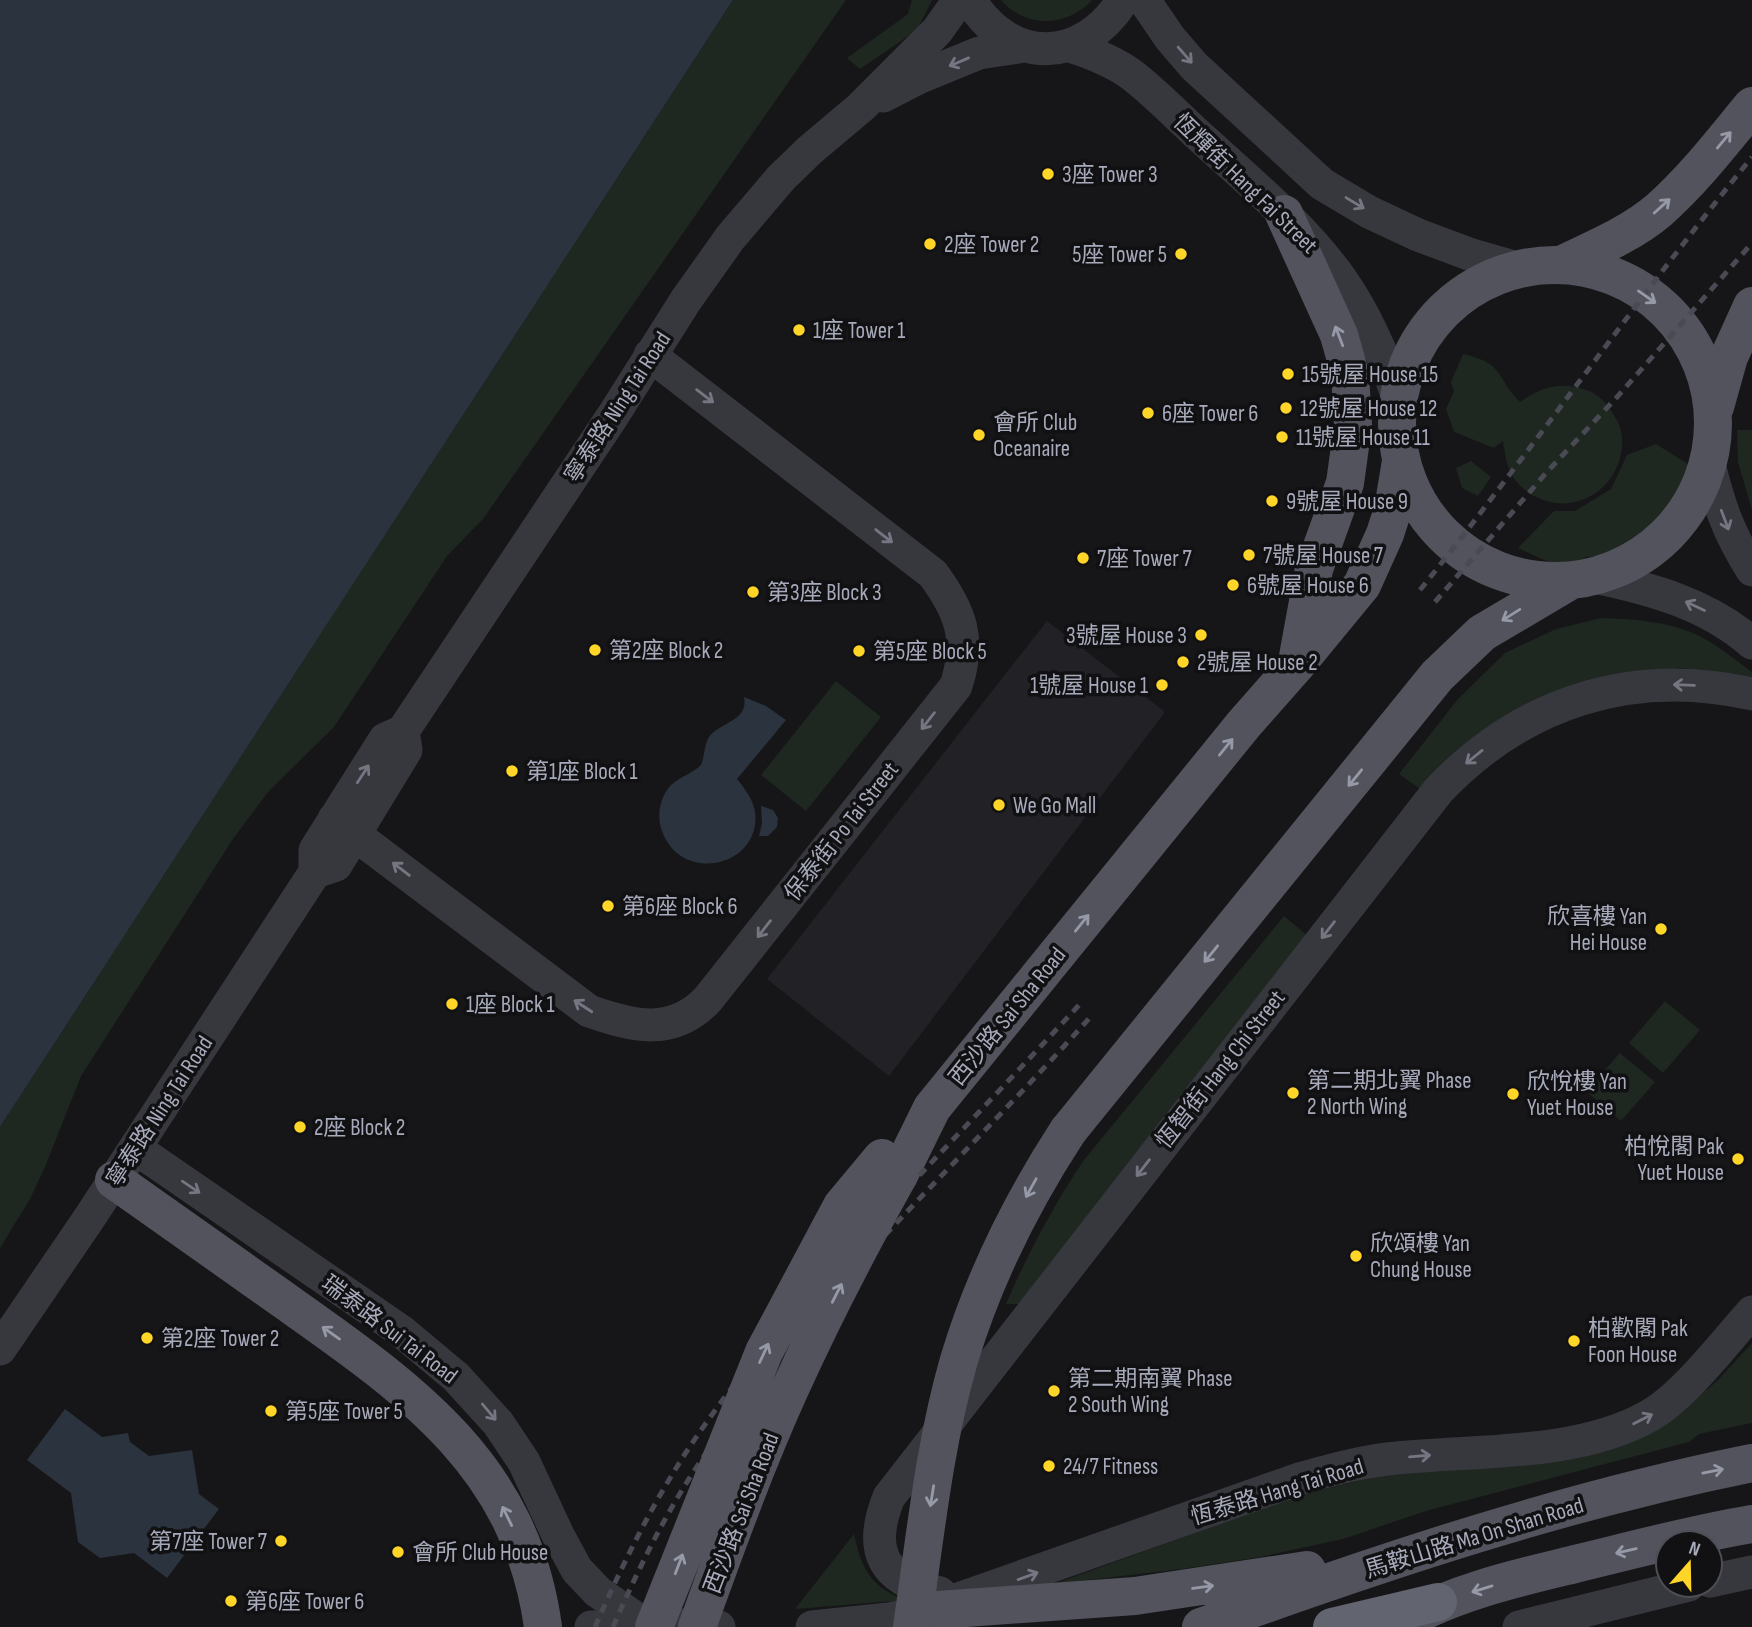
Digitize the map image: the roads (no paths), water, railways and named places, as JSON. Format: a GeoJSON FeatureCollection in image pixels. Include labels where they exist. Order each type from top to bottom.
{"type":"FeatureCollection","features":[{"type":"Feature","properties":{"kind":"highway","name":"馬鞍山路 Ma On Shan Road"},"geometry":{"type":"LineString","coordinates":[[1332,1627],[1438,1602]]}},
{"type":"Feature","properties":{"kind":"main road"},"geometry":{"type":"LineString","coordinates":[[1561,265],[1613,240],[1657,212],[1696,173],[1752,106]]}},
{"type":"Feature","properties":{"kind":"main road"},"geometry":{"type":"LineString","coordinates":[[1284,214],[1339,335],[1350,374],[1353,425],[1345,484],[1314,569],[1297,664]]}},
{"type":"Feature","properties":{"kind":"main road"},"geometry":{"type":"LineString","coordinates":[[1583,579],[1517,577],[1467,555],[1428,518],[1412,490],[1401,461],[1397,429],[1398,398],[1406,368],[1420,339],[1440,315],[1464,294],[1492,278],[1521,269],[1561,265],[1607,274],[1650,296],[1683,330],[1698,355],[1715,407]]}},
{"type":"Feature","properties":{"kind":"main road"},"geometry":{"type":"LineString","coordinates":[[1406,1555],[1135,1596],[918,1619],[940,1448],[959,1362],[993,1263],[1035,1181],[1068,1131],[1437,676],[1482,633],[1583,579],[1622,568],[1669,535],[1689,510],[1700,489],[1709,464],[1715,407],[1729,357],[1752,306]]}},
{"type":"Feature","properties":{"kind":"main road","name":"西沙路 Sai Sha Road"},"geometry":{"type":"LineString","coordinates":[[698,1627],[749,1489],[790,1389],[857,1253],[890,1167],[932,1108],[1244,724],[1362,585],[1389,521],[1401,461]]}},
{"type":"Feature","properties":{"kind":"main road"},"geometry":{"type":"LineString","coordinates":[[648,1625],[764,1352],[842,1206],[890,1167]]}},
{"type":"Feature","properties":{"kind":"main road"},"geometry":{"type":"LineString","coordinates":[[114,1180],[386,1373],[441,1422],[491,1485],[513,1528],[528,1565],[543,1627]]}},
{"type":"Feature","properties":{"kind":"main road","name":"馬鞍山路 Ma On Shan Road"},"geometry":{"type":"LineString","coordinates":[[1201,1627],[1406,1555],[1540,1515],[1689,1476],[1752,1464]]}},
{"type":"Feature","properties":{"kind":"main road","name":"馬鞍山路 Ma On Shan Road"},"geometry":{"type":"LineString","coordinates":[[1393,1627],[1438,1602],[1592,1560],[1752,1524]]}},
{"type":"Feature","properties":{"kind":"street","name":"寧泰路 Ning Tai Road"},"geometry":{"type":"LineString","coordinates":[[0,1349],[315,872],[335,865],[344,827],[406,750],[403,731],[612,417],[706,270],[753,209],[810,150],[861,107],[937,31],[959,0]]}},
{"type":"Feature","properties":{"kind":"street"},"geometry":{"type":"LineString","coordinates":[[970,0],[979,15],[999,34],[1025,46],[1048,49],[1070,46],[1092,36],[1110,20],[1123,0]]}},
{"type":"Feature","properties":{"kind":"street"},"geometry":{"type":"LineString","coordinates":[[1144,0],[1170,38],[1194,66],[1322,184],[1369,212],[1418,235],[1521,269]]}},
{"type":"Feature","properties":{"kind":"street","name":"寧泰路 Ning Tai Road"},"geometry":{"type":"LineString","coordinates":[[861,107],[918,78],[979,53],[1025,46]]}},
{"type":"Feature","properties":{"kind":"street","name":"恆輝街 Hang Fai Street"},"geometry":{"type":"LineString","coordinates":[[1070,46],[1103,57],[1132,75],[1284,214],[1315,246],[1348,289],[1365,317],[1384,357],[1398,398]]}},
{"type":"Feature","properties":{"kind":"street","name":"保泰街 Po Tai Street"},"geometry":{"type":"LineString","coordinates":[[344,827],[589,1011],[623,1023],[659,1026],[697,1012],[709,999],[956,685],[964,662],[964,638],[948,594],[933,574],[650,355]]}},
{"type":"Feature","properties":{"kind":"street"},"geometry":{"type":"LineString","coordinates":[[1709,464],[1719,505],[1732,538],[1752,570]]}},
{"type":"Feature","properties":{"kind":"street"},"geometry":{"type":"LineString","coordinates":[[1583,579],[1637,586],[1679,599],[1710,613],[1752,642]]}},
{"type":"Feature","properties":{"kind":"street","name":"恆智街 Hang Chi Street"},"geometry":{"type":"LineString","coordinates":[[964,1599],[910,1584],[889,1569],[879,1545],[878,1530],[889,1497],[1438,791],[1479,752],[1504,735],[1556,707],[1591,695],[1623,688],[1684,684],[1752,694]]}},
{"type":"Feature","properties":{"kind":"street","name":"瑞泰路 Sui Tai Road"},"geometry":{"type":"LineString","coordinates":[[135,1148],[401,1331],[456,1377],[498,1423],[524,1462],[577,1570],[605,1598],[648,1625]]}},
{"type":"Feature","properties":{"kind":"street","name":"恆泰路 Hang Tai Road"},"geometry":{"type":"LineString","coordinates":[[812,1627],[889,1619],[918,1619],[964,1599],[1298,1479],[1352,1464],[1548,1445],[1620,1429],[1648,1417],[1673,1399],[1752,1312]]}},
{"type":"Feature","properties":{"kind":"street"},"geometry":{"type":"LineString","coordinates":[[1724,1578],[1752,1572]]}},
{"type":"Feature","properties":{"kind":"street"},"geometry":{"type":"LineString","coordinates":[[1519,1627],[1654,1594]]}},
{"type":"Feature","properties":{"kind":"street"},"geometry":{"type":"LineString","coordinates":[[591,1627],[719,1627]]}},
{"type":"Feature","properties":{"kind":"water"},"geometry":{"type":"Polygon","coordinates":[[[0,0],[733,0],[0,1127],[0,0]]]}},
{"type":"Feature","properties":{"kind":"water"},"geometry":{"type":"Polygon","coordinates":[[[744,697],[766,706],[786,720],[737,779],[754,807],[754,831],[746,846],[734,856],[718,862],[702,863],[686,859],[672,848],[662,831],[659,815],[662,800],[671,786],[701,765],[709,737],[738,716],[744,705],[744,697]]]}},
{"type":"Feature","properties":{"kind":"water"},"geometry":{"type":"Polygon","coordinates":[[[761,806],[773,810],[778,818],[777,827],[768,836],[759,836],[762,823],[761,806]]]}},
{"type":"Feature","properties":{"kind":"water"},"geometry":{"type":"Polygon","coordinates":[[[65,1409],[102,1437],[128,1433],[130,1442],[149,1456],[192,1450],[199,1494],[219,1509],[167,1578],[134,1553],[100,1558],[78,1542],[71,1493],[27,1460],[65,1409]]]}},
{"type":"Feature","properties":{"kind":"railway"},"geometry":{"type":"LineString","coordinates":[[1420,590],[1752,157]]}},
{"type":"Feature","properties":{"kind":"railway"},"geometry":{"type":"LineString","coordinates":[[1435,602],[1546,473],[1618,396],[1752,243]]}},
{"type":"Feature","properties":{"kind":"railway"},"geometry":{"type":"LineString","coordinates":[[595,1627],[632,1548],[674,1471],[751,1363],[848,1251],[1080,1004]]}},
{"type":"Feature","properties":{"kind":"railway"},"geometry":{"type":"LineString","coordinates":[[613,1627],[672,1506],[739,1406],[835,1290],[1093,1014]]}},
{"type":"Feature","properties":{"kind":"place","name":"3座 Tower 3"},"geometry":{"type":"Point","coordinates":[1048,174]}},
{"type":"Feature","properties":{"kind":"place","name":"2座 Tower 2"},"geometry":{"type":"Point","coordinates":[930,244]}},
{"type":"Feature","properties":{"kind":"place","name":"5座 Tower 5"},"geometry":{"type":"Point","coordinates":[1181,254]}},
{"type":"Feature","properties":{"kind":"place","name":"1座 Tower 1"},"geometry":{"type":"Point","coordinates":[799,330]}},
{"type":"Feature","properties":{"kind":"place","name":"15號屋 House 15"},"geometry":{"type":"Point","coordinates":[1288,374]}},
{"type":"Feature","properties":{"kind":"place","name":"12號屋 House 12"},"geometry":{"type":"Point","coordinates":[1286,408]}},
{"type":"Feature","properties":{"kind":"place","name":"6座 Tower 6"},"geometry":{"type":"Point","coordinates":[1148,413]}},
{"type":"Feature","properties":{"kind":"place","name":"會所 Club Oceanaire"},"geometry":{"type":"Point","coordinates":[979,435]}},
{"type":"Feature","properties":{"kind":"place","name":"11號屋 House 11"},"geometry":{"type":"Point","coordinates":[1282,437]}},
{"type":"Feature","properties":{"kind":"place","name":"9號屋 House 9"},"geometry":{"type":"Point","coordinates":[1272,501]}},
{"type":"Feature","properties":{"kind":"place","name":"7號屋 House 7"},"geometry":{"type":"Point","coordinates":[1249,555]}},
{"type":"Feature","properties":{"kind":"place","name":"7座 Tower 7"},"geometry":{"type":"Point","coordinates":[1083,558]}},
{"type":"Feature","properties":{"kind":"place","name":"6號屋 House 6"},"geometry":{"type":"Point","coordinates":[1233,585]}},
{"type":"Feature","properties":{"kind":"place","name":"第3座 Block 3"},"geometry":{"type":"Point","coordinates":[753,592]}},
{"type":"Feature","properties":{"kind":"place","name":"3號屋 House 3"},"geometry":{"type":"Point","coordinates":[1201,635]}},
{"type":"Feature","properties":{"kind":"place","name":"第2座 Block 2"},"geometry":{"type":"Point","coordinates":[595,650]}},
{"type":"Feature","properties":{"kind":"place","name":"第5座 Block 5"},"geometry":{"type":"Point","coordinates":[859,651]}},
{"type":"Feature","properties":{"kind":"place","name":"2號屋 House 2"},"geometry":{"type":"Point","coordinates":[1183,662]}},
{"type":"Feature","properties":{"kind":"place","name":"1號屋 House 1"},"geometry":{"type":"Point","coordinates":[1162,685]}},
{"type":"Feature","properties":{"kind":"place","name":"第1座 Block 1"},"geometry":{"type":"Point","coordinates":[512,771]}},
{"type":"Feature","properties":{"kind":"place","name":"We Go Mall"},"geometry":{"type":"Point","coordinates":[999,805]}},
{"type":"Feature","properties":{"kind":"place","name":"第6座 Block 6"},"geometry":{"type":"Point","coordinates":[608,906]}},
{"type":"Feature","properties":{"kind":"place","name":"欣喜樓 Yan Hei House"},"geometry":{"type":"Point","coordinates":[1661,929]}},
{"type":"Feature","properties":{"kind":"place","name":"1座 Block 1"},"geometry":{"type":"Point","coordinates":[452,1004]}},
{"type":"Feature","properties":{"kind":"place","name":"第二期北翼 Phase 2 North Wing"},"geometry":{"type":"Point","coordinates":[1293,1093]}},
{"type":"Feature","properties":{"kind":"place","name":"欣悅樓 Yan Yuet House"},"geometry":{"type":"Point","coordinates":[1513,1094]}},
{"type":"Feature","properties":{"kind":"place","name":"2座 Block 2"},"geometry":{"type":"Point","coordinates":[300,1127]}},
{"type":"Feature","properties":{"kind":"place","name":"柏悅閣 Pak Yuet House"},"geometry":{"type":"Point","coordinates":[1738,1159]}},
{"type":"Feature","properties":{"kind":"place","name":"欣頌樓 Yan Chung House"},"geometry":{"type":"Point","coordinates":[1356,1256]}},
{"type":"Feature","properties":{"kind":"place","name":"第2座 Tower 2"},"geometry":{"type":"Point","coordinates":[147,1338]}},
{"type":"Feature","properties":{"kind":"place","name":"柏歡閣 Pak Foon House"},"geometry":{"type":"Point","coordinates":[1574,1341]}},
{"type":"Feature","properties":{"kind":"place","name":"第二期南翼 Phase 2 South Wing"},"geometry":{"type":"Point","coordinates":[1054,1391]}},
{"type":"Feature","properties":{"kind":"place","name":"第5座 Tower 5"},"geometry":{"type":"Point","coordinates":[271,1411]}},
{"type":"Feature","properties":{"kind":"place","name":"24/7 Fitness"},"geometry":{"type":"Point","coordinates":[1049,1466]}},
{"type":"Feature","properties":{"kind":"place","name":"第7座 Tower 7"},"geometry":{"type":"Point","coordinates":[281,1541]}},
{"type":"Feature","properties":{"kind":"place","name":"會所 Club House"},"geometry":{"type":"Point","coordinates":[398,1552]}},
{"type":"Feature","properties":{"kind":"place","name":"第6座 Tower 6"},"geometry":{"type":"Point","coordinates":[231,1601]}}]}
